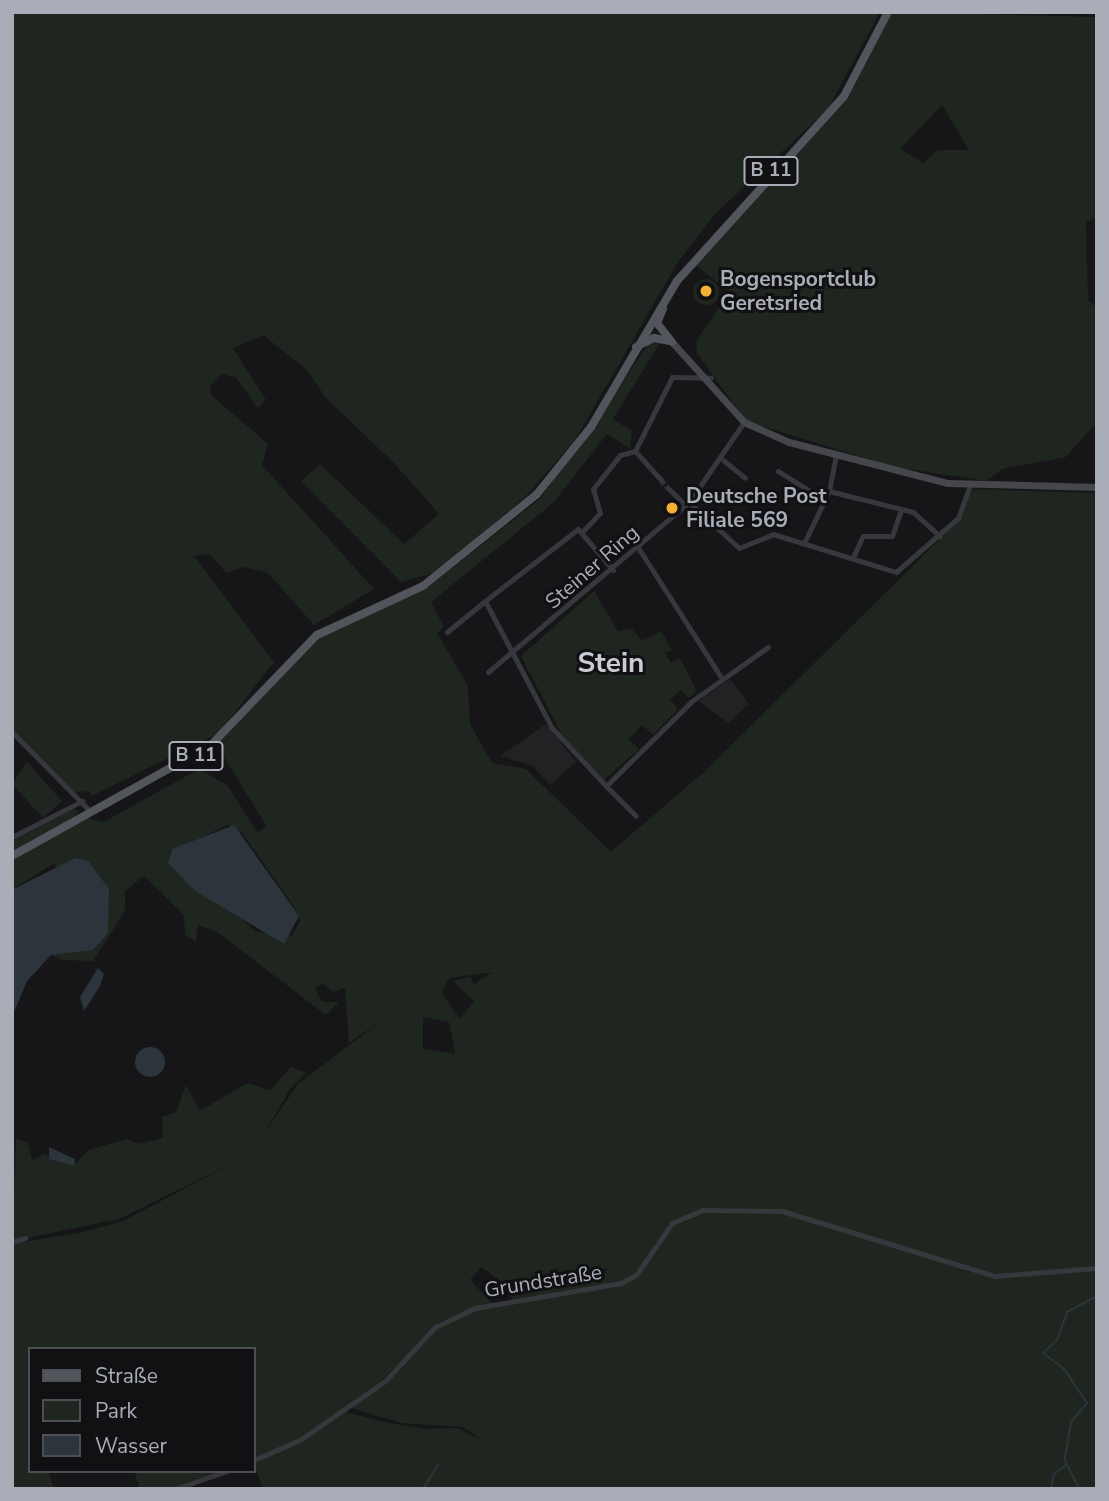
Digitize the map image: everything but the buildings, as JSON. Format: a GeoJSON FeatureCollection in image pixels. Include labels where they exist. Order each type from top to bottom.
{"type":"FeatureCollection","features":[{"type":"Feature","properties":{"kind":"main road","name":"B 11"},"geometry":{"type":"LineString","coordinates":[[12,856],[210,746],[317,635],[423,586],[470,552],[545,485],[591,427],[647,325],[672,287],[726,220],[831,112],[888,12]]}},
{"type":"Feature","properties":{"kind":"main road"},"geometry":{"type":"LineString","coordinates":[[672,287],[657,323],[672,342]]}},
{"type":"Feature","properties":{"kind":"main road"},"geometry":{"type":"LineString","coordinates":[[647,325],[672,342]]}},
{"type":"Feature","properties":{"kind":"main road"},"geometry":{"type":"LineString","coordinates":[[634,349],[654,338],[672,342]]}},
{"type":"Feature","properties":{"kind":"street"},"geometry":{"type":"LineString","coordinates":[[672,342],[710,378],[744,422],[835,456],[971,485],[1097,487]]}},
{"type":"Feature","properties":{"kind":"street"},"geometry":{"type":"LineString","coordinates":[[447,632],[485,601],[583,531],[600,513],[593,489],[620,455],[635,451],[672,377],[710,378]]}},
{"type":"Feature","properties":{"kind":"street","name":"Steiner Ring"},"geometry":{"type":"LineString","coordinates":[[488,672],[514,655],[639,549],[687,504],[723,460],[744,422]]}},
{"type":"Feature","properties":{"kind":"street"},"geometry":{"type":"LineString","coordinates":[[635,451],[661,480]]}},
{"type":"Feature","properties":{"kind":"street"},"geometry":{"type":"LineString","coordinates":[[804,543],[829,491],[835,456]]}},
{"type":"Feature","properties":{"kind":"street"},"geometry":{"type":"LineString","coordinates":[[723,460],[745,478]]}},
{"type":"Feature","properties":{"kind":"street"},"geometry":{"type":"LineString","coordinates":[[778,471],[824,500]]}},
{"type":"Feature","properties":{"kind":"street"},"geometry":{"type":"LineString","coordinates":[[670,490],[732,537],[739,548],[766,533],[900,572],[940,536],[966,507],[971,485]]}},
{"type":"Feature","properties":{"kind":"street"},"geometry":{"type":"LineString","coordinates":[[829,491],[918,515],[940,536]]}},
{"type":"Feature","properties":{"kind":"street"},"geometry":{"type":"LineString","coordinates":[[853,557],[863,536],[891,536],[901,510]]}},
{"type":"Feature","properties":{"kind":"street"},"geometry":{"type":"LineString","coordinates":[[583,531],[613,570]]}},
{"type":"Feature","properties":{"kind":"street"},"geometry":{"type":"LineString","coordinates":[[639,549],[722,679]]}},
{"type":"Feature","properties":{"kind":"street"},"geometry":{"type":"LineString","coordinates":[[485,601],[561,742],[636,816]]}},
{"type":"Feature","properties":{"kind":"street"},"geometry":{"type":"LineString","coordinates":[[606,786],[722,679],[768,647]]}},
{"type":"Feature","properties":{"kind":"street"},"geometry":{"type":"LineString","coordinates":[[12,732],[91,812]]}},
{"type":"Feature","properties":{"kind":"street"},"geometry":{"type":"LineString","coordinates":[[12,837],[82,801]]}},
{"type":"Feature","properties":{"kind":"street","name":"Grundstraße"},"geometry":{"type":"LineString","coordinates":[[256,1459],[300,1440],[385,1381],[445,1321],[475,1308],[621,1283],[636,1275],[672,1223],[702,1210],[782,1211],[993,1276],[1097,1268]]}},
{"type":"Feature","properties":{"kind":"street"},"geometry":{"type":"LineString","coordinates":[[12,1242],[25,1238]]}},
{"type":"Feature","properties":{"kind":"street"},"geometry":{"type":"LineString","coordinates":[[175,1489],[221,1473]]}},
{"type":"Feature","properties":{"kind":"shaded area"},"geometry":{"type":"Polygon","coordinates":[[[730,679],[749,704],[728,723],[699,701],[730,679]]]}},
{"type":"Feature","properties":{"kind":"shaded area"},"geometry":{"type":"Polygon","coordinates":[[[546,724],[576,762],[550,785],[533,766],[500,756],[546,724]]]}},
{"type":"Feature","properties":{"kind":"green space"},"geometry":{"type":"Polygon","coordinates":[[[12,12],[880,12],[828,109],[714,215],[678,262],[575,440],[525,497],[437,572],[401,582],[301,481],[320,464],[404,544],[439,514],[394,463],[326,398],[307,370],[263,335],[233,348],[266,400],[258,408],[236,378],[222,374],[210,386],[211,395],[268,444],[262,465],[374,589],[314,625],[268,573],[243,567],[226,573],[210,554],[194,556],[274,662],[219,733],[92,796],[90,791],[75,792],[12,729],[12,12]]]}},
{"type":"Feature","properties":{"kind":"green space"},"geometry":{"type":"Polygon","coordinates":[[[890,12],[1097,17],[1097,217],[1086,222],[1088,300],[1097,308],[1097,422],[1066,457],[1002,469],[986,481],[894,467],[746,421],[697,353],[696,341],[730,292],[694,264],[832,113],[890,12]],[[942,105],[900,149],[923,163],[938,150],[969,150],[942,105]]]}},
{"type":"Feature","properties":{"kind":"green space","name":"Bogensportclub Geretsried"},"geometry":{"type":"Polygon","coordinates":[[[706,279],[715,283],[719,292],[715,301],[706,305],[697,301],[693,292],[697,283],[706,279]]]}},
{"type":"Feature","properties":{"kind":"green space"},"geometry":{"type":"Polygon","coordinates":[[[650,342],[660,343],[613,419],[632,431],[630,449],[607,434],[553,503],[431,602],[444,627],[437,633],[468,686],[470,724],[492,763],[526,769],[611,852],[704,772],[950,529],[973,489],[1097,493],[1097,1267],[1010,1275],[961,1270],[1002,1278],[1097,1270],[1097,1489],[263,1489],[256,1462],[304,1441],[342,1411],[427,1429],[457,1428],[480,1439],[463,1427],[401,1423],[349,1407],[371,1393],[439,1327],[473,1310],[514,1304],[505,1284],[481,1267],[470,1280],[492,1303],[441,1321],[378,1384],[305,1437],[256,1458],[256,1347],[28,1347],[28,1473],[49,1473],[54,1489],[12,1489],[12,1244],[83,1232],[123,1221],[235,1162],[119,1219],[12,1241],[16,1139],[28,1143],[32,1160],[45,1154],[73,1166],[88,1150],[127,1139],[139,1144],[163,1138],[162,1117],[176,1112],[186,1085],[200,1111],[247,1083],[270,1090],[291,1067],[306,1073],[290,1089],[264,1134],[298,1084],[385,1018],[349,1043],[345,988],[333,992],[322,983],[315,988],[322,1002],[339,1002],[326,1015],[217,932],[198,925],[196,941],[185,935],[184,915],[144,876],[125,891],[125,911],[93,961],[61,960],[51,955],[93,950],[54,863],[12,890],[12,860],[86,818],[104,822],[199,769],[227,785],[258,833],[266,825],[216,744],[319,638],[426,589],[541,498],[650,342]],[[228,825],[169,852],[256,932],[292,936],[300,921],[297,911],[242,833],[228,825]],[[492,972],[449,978],[442,992],[459,1019],[474,1001],[453,981],[470,977],[474,984],[492,972]],[[423,1017],[423,1049],[455,1054],[449,1022],[423,1017]]]}},
{"type":"Feature","properties":{"kind":"green space"},"geometry":{"type":"Polygon","coordinates":[[[594,591],[618,631],[632,629],[642,641],[661,631],[672,650],[665,653],[671,663],[680,658],[697,691],[689,698],[681,690],[670,700],[678,709],[653,735],[642,725],[629,739],[639,749],[604,780],[565,741],[521,656],[594,591]]]}},
{"type":"Feature","properties":{"kind":"green space"},"geometry":{"type":"Polygon","coordinates":[[[27,762],[62,801],[43,818],[12,784],[27,762]]]}},
{"type":"Feature","properties":{"kind":"green space"},"geometry":{"type":"Polygon","coordinates":[[[73,809],[79,811],[74,817],[12,853],[12,841],[73,809]]]}},
{"type":"Feature","properties":{"kind":"green space"},"geometry":{"type":"Polygon","coordinates":[[[135,1473],[217,1473],[170,1489],[140,1489],[135,1473]]]}},
{"type":"Feature","properties":{"kind":"water"},"geometry":{"type":"Polygon","coordinates":[[[234,825],[299,916],[284,944],[194,890],[168,863],[172,849],[234,825]]]}},
{"type":"Feature","properties":{"kind":"water"},"geometry":{"type":"Polygon","coordinates":[[[75,858],[88,861],[109,889],[108,933],[93,950],[51,955],[27,981],[12,1017],[12,890],[75,858]]]}},
{"type":"Feature","properties":{"kind":"water"},"geometry":{"type":"Polygon","coordinates":[[[98,968],[104,974],[100,986],[84,1011],[80,997],[98,968]]]}},
{"type":"Feature","properties":{"kind":"water"},"geometry":{"type":"Polygon","coordinates":[[[150,1047],[161,1051],[165,1062],[161,1073],[150,1077],[139,1073],[135,1062],[139,1051],[150,1047]]]}},
{"type":"Feature","properties":{"kind":"water"},"geometry":{"type":"Polygon","coordinates":[[[49,1147],[75,1159],[74,1166],[49,1159],[49,1147]]]}},
{"type":"Feature","properties":{"kind":"waterway"},"geometry":{"type":"LineString","coordinates":[[1065,1457],[1071,1422],[1087,1403],[1065,1370],[1043,1353],[1057,1340],[1067,1312],[1097,1296]]}},
{"type":"Feature","properties":{"kind":"waterway"},"geometry":{"type":"LineString","coordinates":[[1064,1459],[1079,1489]]}},
{"type":"Feature","properties":{"kind":"waterway"},"geometry":{"type":"LineString","coordinates":[[423,1489],[438,1465]]}},
{"type":"Feature","properties":{"kind":"waterway"},"geometry":{"type":"LineString","coordinates":[[1051,1489],[1054,1474],[1065,1466]]}},
{"type":"Feature","properties":{"kind":"tunnel"},"geometry":{"type":"LineString","coordinates":[[661,480],[670,490]]}},
{"type":"Feature","properties":{"kind":"place","name":"Bogensportclub Geretsried"},"geometry":{"type":"Point","coordinates":[706,291]}},
{"type":"Feature","properties":{"kind":"place","name":"Deutsche Post Filiale 569"},"geometry":{"type":"Point","coordinates":[672,508]}},
{"type":"Feature","properties":{"kind":"district","name":"Stein"},"geometry":{"type":"Point","coordinates":[611,663]}}]}
